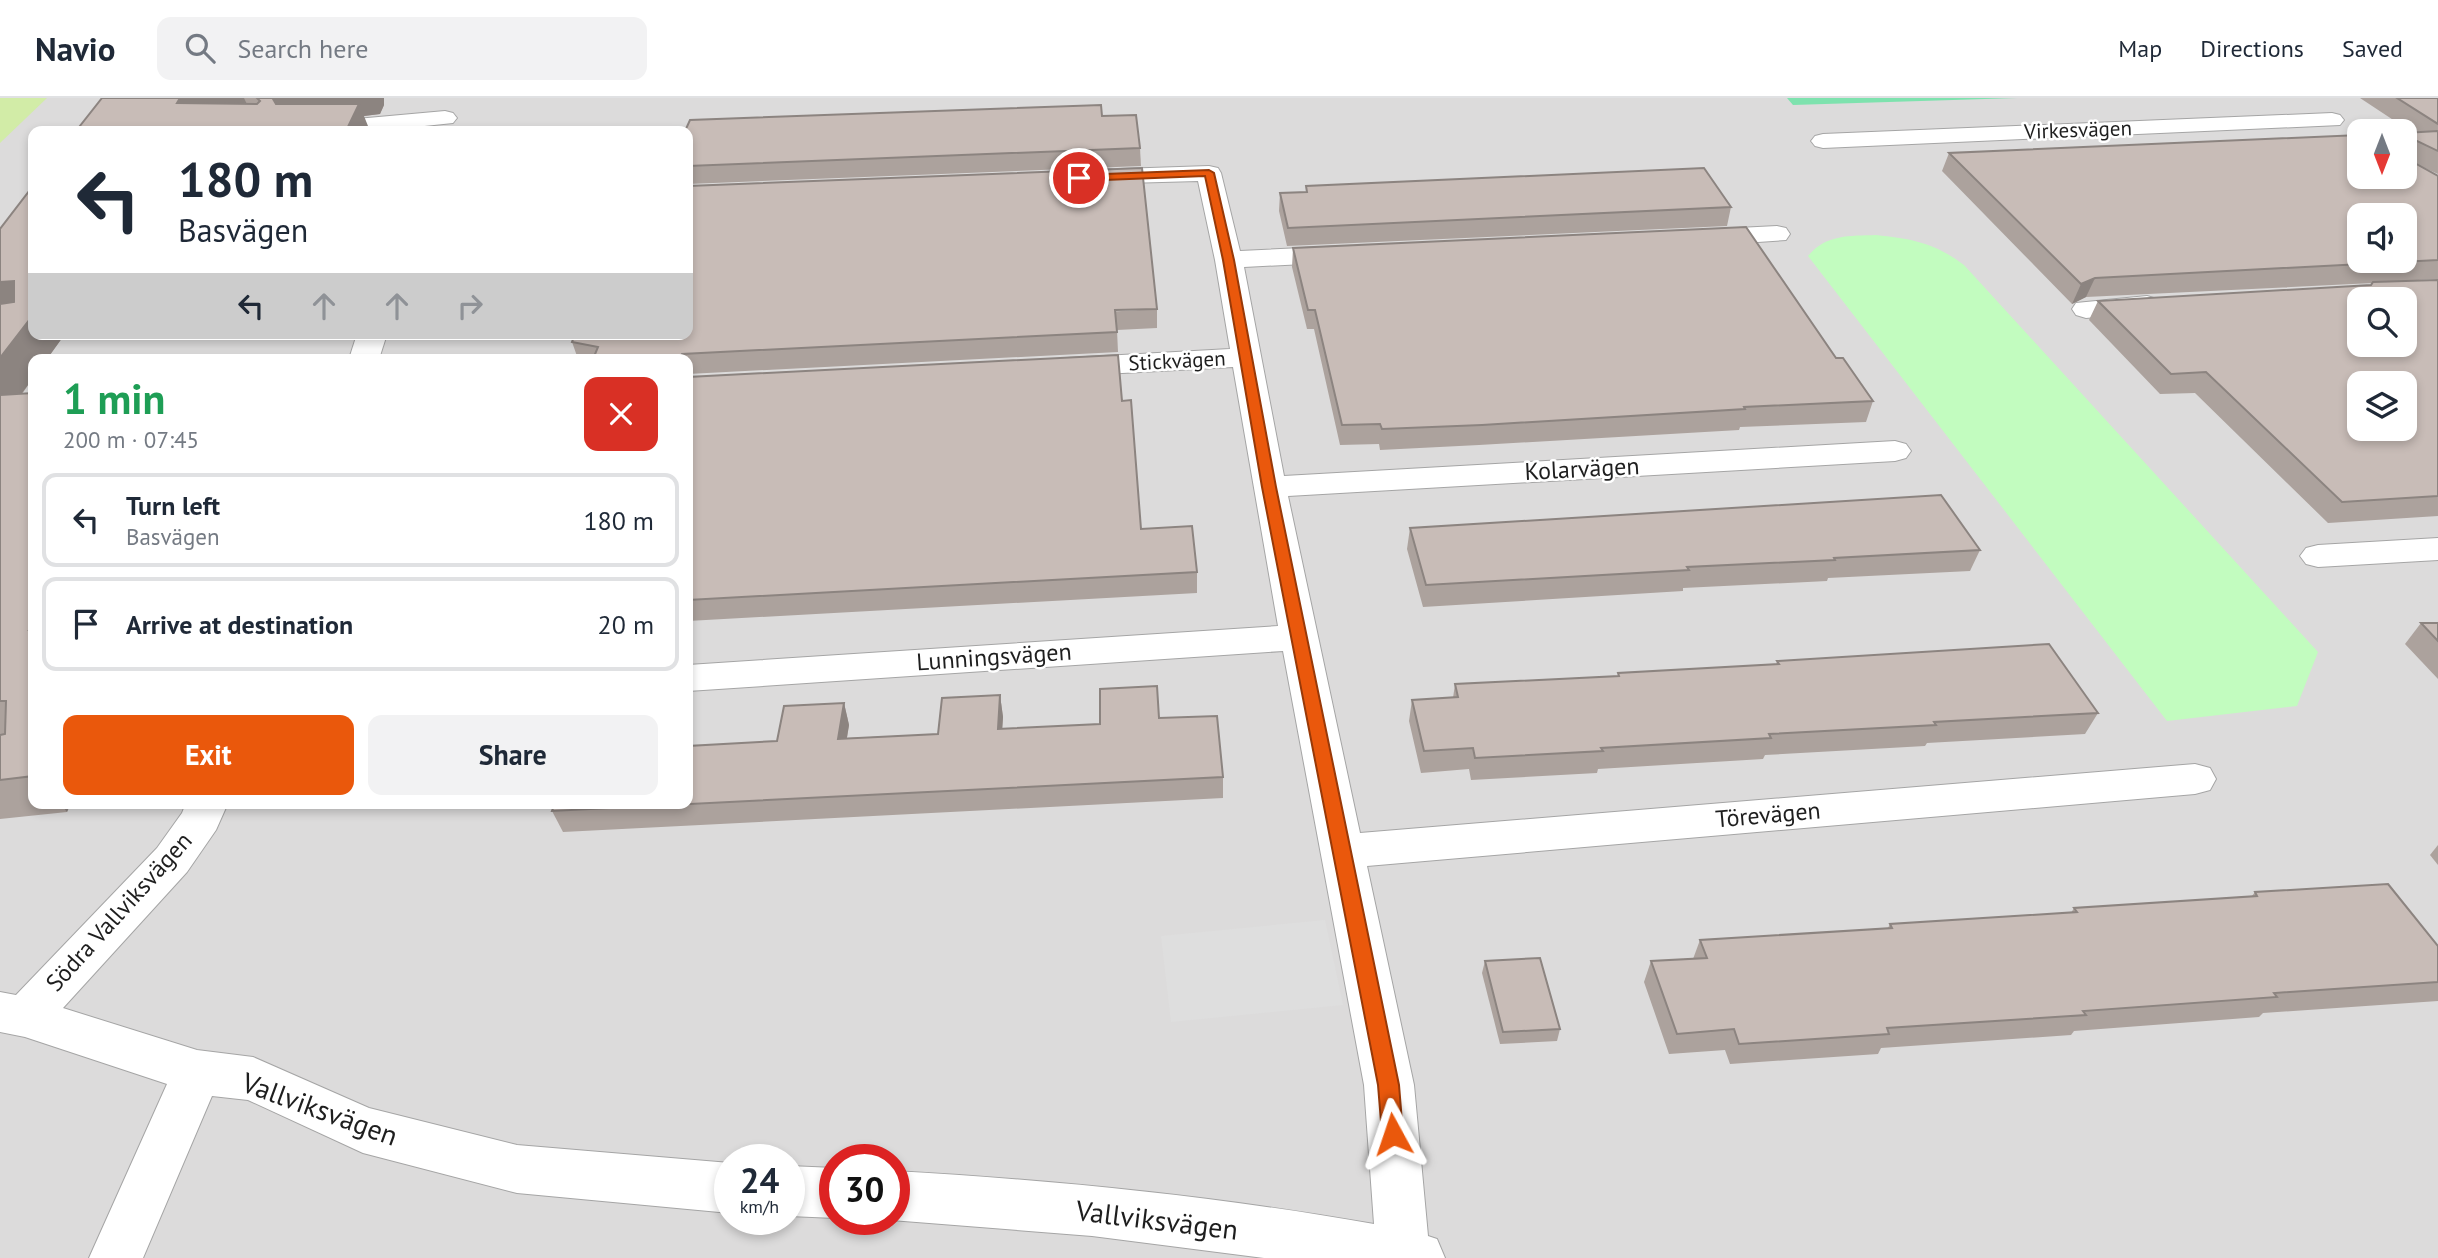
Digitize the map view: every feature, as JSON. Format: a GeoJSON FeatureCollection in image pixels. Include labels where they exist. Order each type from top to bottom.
{"type":"FeatureCollection","features":[{"type":"Feature","properties":{"kind":"street","name":"Virkesvägen"},"geometry":{"type":"LineString","coordinates":[[1823,141],[2341,125],[2301,98]]}},
{"type":"Feature","properties":{"kind":"street"},"geometry":{"type":"LineString","coordinates":[[349,126],[446,116]]}},
{"type":"Feature","properties":{"kind":"street"},"geometry":{"type":"LineString","coordinates":[[1065,178],[1209,173],[1389,1085],[1410,1257]]}},
{"type":"Feature","properties":{"kind":"street"},"geometry":{"type":"LineString","coordinates":[[1667,239],[1777,234]]}},
{"type":"Feature","properties":{"kind":"street"},"geometry":{"type":"LineString","coordinates":[[1228,260],[1366,253]]}},
{"type":"Feature","properties":{"kind":"street"},"geometry":{"type":"LineString","coordinates":[[2086,309],[2167,304]]}},
{"type":"Feature","properties":{"kind":"street","name":"Stickvägen"},"geometry":{"type":"LineString","coordinates":[[1037,368],[1246,357]]}},
{"type":"Feature","properties":{"kind":"street","name":"Kolarvägen"},"geometry":{"type":"LineString","coordinates":[[1269,487],[1895,451]]}},
{"type":"Feature","properties":{"kind":"street"},"geometry":{"type":"LineString","coordinates":[[2318,556],[2438,549]]}},
{"type":"Feature","properties":{"kind":"street","name":"Lunningsvägen"},"geometry":{"type":"LineString","coordinates":[[693,678],[1300,636]]}},
{"type":"Feature","properties":{"kind":"street","name":"Törevägen"},"geometry":{"type":"LineString","coordinates":[[1341,851],[2195,779]]}},
{"type":"Feature","properties":{"kind":"street","name":"Södra Vallviksvägen"},"geometry":{"type":"LineString","coordinates":[[13,1015],[172,860],[205,809]]}},
{"type":"Feature","properties":{"kind":"street","name":"Vallviksvägen"},"geometry":{"type":"LineString","coordinates":[[13,1015],[197,1072],[253,1079],[363,1130],[517,1169],[714,1187]]}},
{"type":"Feature","properties":{"kind":"street"},"geometry":{"type":"LineString","coordinates":[[116,1258],[197,1072]]}},
{"type":"Feature","properties":{"kind":"street","name":"Vallviksvägen"},"geometry":{"type":"LineString","coordinates":[[910,1197],[960,1199],[1196,1222],[1410,1257]]}},
{"type":"Feature","properties":{"kind":"shaded area"},"geometry":{"type":"Polygon","coordinates":[[[39,98],[2438,98],[2438,1258],[0,1258],[0,134],[39,98]]]}},
{"type":"Feature","properties":{"kind":"shaded area"},"geometry":{"type":"Polygon","coordinates":[[[1325,920],[1343,1005],[1171,1022],[1161,936],[1325,920]]]}},
{"type":"Feature","properties":{"kind":"green space"},"geometry":{"type":"Polygon","coordinates":[[[0,98],[47,98],[0,143],[0,98]]]}},
{"type":"Feature","properties":{"kind":"green space"},"geometry":{"type":"Polygon","coordinates":[[[1787,98],[2017,98],[1793,105],[1787,98]]]}},
{"type":"Feature","properties":{"kind":"green space"},"geometry":{"type":"Polygon","coordinates":[[[1876,235],[1923,243],[1964,265],[2318,652],[2297,706],[2167,721],[1808,256],[1831,240],[1876,235]]]}},
{"type":"Feature","properties":{"kind":"building"},"geometry":{"type":"Polygon","coordinates":[[[102,98],[180,98],[177,103],[257,104],[260,101],[257,98],[275,98],[273,99],[276,104],[359,104],[348,126],[80,126],[102,98]]]}},
{"type":"Feature","properties":{"kind":"building"},"geometry":{"type":"Polygon","coordinates":[[[2397,98],[2438,98],[2438,124],[2397,98]]]}},
{"type":"Feature","properties":{"kind":"building"},"geometry":{"type":"Polygon","coordinates":[[[1101,105],[1102,116],[1136,115],[1140,148],[693,166],[693,126],[687,126],[690,120],[1101,105]]]}},
{"type":"Feature","properties":{"kind":"building"},"geometry":{"type":"Polygon","coordinates":[[[2438,131],[2438,151],[2417,141],[2417,132],[2438,131]]]}},
{"type":"Feature","properties":{"kind":"building"},"geometry":{"type":"Polygon","coordinates":[[[2347,136],[2347,189],[2417,189],[2417,164],[2438,176],[2438,260],[2417,261],[2417,203],[2347,203],[2347,265],[2095,278],[2081,284],[1949,153],[2347,136]]]}},
{"type":"Feature","properties":{"kind":"building"},"geometry":{"type":"Polygon","coordinates":[[[1142,168],[1157,309],[1115,310],[1117,332],[682,354],[595,354],[598,347],[572,342],[693,340],[693,186],[1142,168]]]}},
{"type":"Feature","properties":{"kind":"building"},"geometry":{"type":"Polygon","coordinates":[[[1704,168],[1731,207],[1288,228],[1280,193],[1307,192],[1306,186],[1704,168]]]}},
{"type":"Feature","properties":{"kind":"building"},"geometry":{"type":"Polygon","coordinates":[[[28,193],[28,322],[0,358],[0,304],[14,302],[14,281],[0,282],[0,229],[28,193]]]}},
{"type":"Feature","properties":{"kind":"building"},"geometry":{"type":"Polygon","coordinates":[[[1746,227],[1836,358],[1843,358],[1873,401],[1482,425],[1382,429],[1380,424],[1342,425],[1315,310],[1308,310],[1293,248],[1746,227]]]}},
{"type":"Feature","properties":{"kind":"building"},"geometry":{"type":"Polygon","coordinates":[[[2438,280],[2438,496],[2342,502],[2206,372],[2171,374],[2098,301],[2371,285],[2373,282],[2438,280]]]}},
{"type":"Feature","properties":{"kind":"building"},"geometry":{"type":"Polygon","coordinates":[[[1118,355],[1122,401],[1131,400],[1141,529],[1192,526],[1197,572],[693,600],[693,377],[1118,355]]]}},
{"type":"Feature","properties":{"kind":"building"},"geometry":{"type":"Polygon","coordinates":[[[28,393],[28,777],[0,780],[0,735],[5,734],[6,701],[0,701],[0,395],[28,393]]]}},
{"type":"Feature","properties":{"kind":"building"},"geometry":{"type":"Polygon","coordinates":[[[1941,495],[1980,550],[1426,585],[1410,528],[1941,495]]]}},
{"type":"Feature","properties":{"kind":"building"},"geometry":{"type":"Polygon","coordinates":[[[2421,623],[2438,623],[2438,641],[2421,623]]]}},
{"type":"Feature","properties":{"kind":"building"},"geometry":{"type":"Polygon","coordinates":[[[2049,644],[2098,713],[1934,722],[1936,725],[1769,734],[1771,738],[1475,758],[1473,748],[1424,751],[1412,700],[1458,697],[1455,684],[1619,676],[1618,673],[1779,664],[1777,661],[2049,644]]]}},
{"type":"Feature","properties":{"kind":"building"},"geometry":{"type":"Polygon","coordinates":[[[1157,686],[1159,718],[1217,716],[1223,777],[693,804],[693,746],[777,741],[784,706],[844,703],[838,739],[938,734],[942,698],[1000,695],[998,729],[1100,724],[1100,689],[1157,686]]]}},
{"type":"Feature","properties":{"kind":"building"},"geometry":{"type":"Polygon","coordinates":[[[553,809],[591,809],[552,811],[553,809]]]}},
{"type":"Feature","properties":{"kind":"building"},"geometry":{"type":"Polygon","coordinates":[[[2388,884],[2438,946],[2438,982],[2274,993],[2277,997],[2083,1011],[2086,1015],[1887,1028],[1889,1034],[1739,1044],[1734,1029],[1677,1034],[1651,961],[1707,958],[1700,940],[1892,928],[1890,924],[2077,912],[2074,908],[2257,896],[2255,892],[2388,884]]]}},
{"type":"Feature","properties":{"kind":"building"},"geometry":{"type":"Polygon","coordinates":[[[1540,958],[1560,1029],[1503,1032],[1485,961],[1540,958]]]}},
{"type":"Feature","properties":{"kind":"route"},"geometry":{"type":"LineString","coordinates":[[1079,178],[1209,173],[1389,1085],[1393,1134]]}}]}
